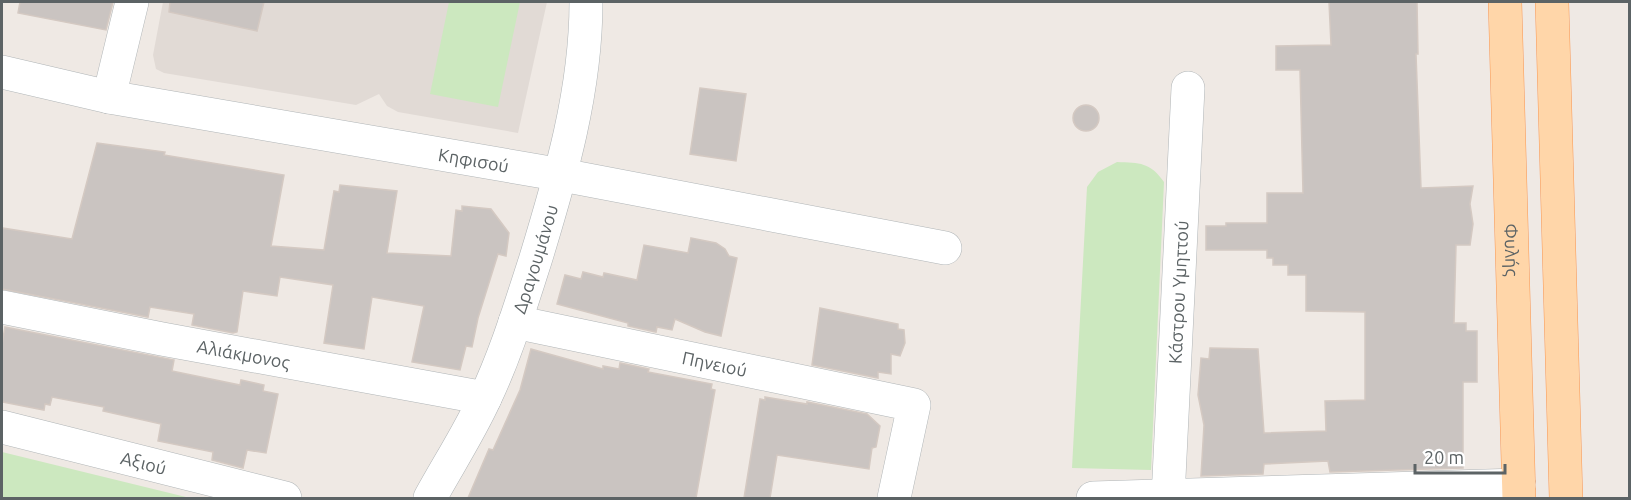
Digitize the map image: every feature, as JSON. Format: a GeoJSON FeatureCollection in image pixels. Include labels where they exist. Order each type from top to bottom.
{"type":"FeatureCollection","features":[{"type":"Feature","properties":{"kind":"main road","name":"Φυλής"},"geometry":{"type":"LineString","coordinates":[[1505,2],[1519,492]]}},
{"type":"Feature","properties":{"kind":"main road"},"geometry":{"type":"LineString","coordinates":[[1552,2],[1566,498]]}},
{"type":"Feature","properties":{"kind":"street"},"geometry":{"type":"LineString","coordinates":[[109,97],[132,2]]}},
{"type":"Feature","properties":{"kind":"street","name":"Δραγουμάνου"},"geometry":{"type":"LineString","coordinates":[[430,498],[485,398],[515,322],[562,175],[572,126],[584,43],[586,2]]}},
{"type":"Feature","properties":{"kind":"street","name":"Κηφισού"},"geometry":{"type":"LineString","coordinates":[[2,72],[109,97],[562,175],[945,248]]}},
{"type":"Feature","properties":{"kind":"street","name":"Κάστρου Υμηττού"},"geometry":{"type":"LineString","coordinates":[[1168,497],[1188,88]]}},
{"type":"Feature","properties":{"kind":"street","name":"Αλιάκμονος"},"geometry":{"type":"LineString","coordinates":[[2,307],[485,398]]}},
{"type":"Feature","properties":{"kind":"street","name":"Πηνειού"},"geometry":{"type":"LineString","coordinates":[[515,322],[914,405],[894,498]]}},
{"type":"Feature","properties":{"kind":"street","name":"Αξιού"},"geometry":{"type":"LineString","coordinates":[[2,428],[285,498]]}},
{"type":"Feature","properties":{"kind":"street"},"geometry":{"type":"LineString","coordinates":[[1093,498],[1519,492]]}},
{"type":"Feature","properties":{"kind":"shaded area"},"geometry":{"type":"Polygon","coordinates":[[[163,2],[547,2],[518,133],[398,112],[387,106],[379,94],[356,105],[164,73],[156,69],[153,55],[163,2]]]}},
{"type":"Feature","properties":{"kind":"green space"},"geometry":{"type":"Polygon","coordinates":[[[449,2],[520,2],[498,107],[430,94],[449,2]]]}},
{"type":"Feature","properties":{"kind":"green space"},"geometry":{"type":"Polygon","coordinates":[[[1117,162],[1149,167],[1164,182],[1151,470],[1072,468],[1087,187],[1098,172],[1117,162]]]}},
{"type":"Feature","properties":{"kind":"green space"},"geometry":{"type":"Polygon","coordinates":[[[2,452],[190,498],[2,498],[2,452]]]}},
{"type":"Feature","properties":{"kind":"building"},"geometry":{"type":"Polygon","coordinates":[[[20,2],[113,2],[106,30],[18,13],[20,2]]]}},
{"type":"Feature","properties":{"kind":"building"},"geometry":{"type":"Polygon","coordinates":[[[170,2],[264,2],[257,31],[169,12],[170,2]]]}},
{"type":"Feature","properties":{"kind":"building"},"geometry":{"type":"Polygon","coordinates":[[[1329,2],[1417,2],[1418,54],[1416,54],[1421,188],[1473,186],[1470,204],[1473,224],[1470,245],[1456,245],[1454,323],[1466,323],[1466,331],[1477,331],[1477,382],[1463,382],[1463,468],[1330,472],[1328,461],[1264,464],[1263,474],[1201,476],[1204,425],[1198,395],[1201,358],[1209,359],[1210,348],[1258,349],[1264,433],[1326,431],[1325,401],[1365,400],[1365,312],[1306,311],[1306,275],[1288,275],[1288,265],[1273,265],[1273,258],[1267,258],[1267,250],[1206,250],[1206,226],[1226,226],[1226,223],[1267,223],[1267,193],[1303,193],[1300,70],[1276,70],[1276,46],[1331,45],[1329,2]]]}},
{"type":"Feature","properties":{"kind":"building"},"geometry":{"type":"Polygon","coordinates":[[[700,88],[746,94],[736,161],[690,154],[700,88]]]}},
{"type":"Feature","properties":{"kind":"building"},"geometry":{"type":"Polygon","coordinates":[[[1086,105],[1096,108],[1099,118],[1096,128],[1086,131],[1076,128],[1073,118],[1076,108],[1086,105]]]}},
{"type":"Feature","properties":{"kind":"building"},"geometry":{"type":"Polygon","coordinates":[[[97,143],[165,152],[164,155],[284,175],[271,246],[324,250],[334,191],[339,192],[340,185],[397,191],[387,253],[451,256],[456,210],[462,211],[462,206],[491,209],[509,233],[506,256],[498,254],[478,318],[472,347],[466,346],[460,370],[412,362],[424,306],[372,297],[364,349],[324,343],[333,285],[280,277],[277,296],[243,291],[237,332],[233,333],[192,325],[194,314],[150,307],[148,317],[2,289],[2,228],[72,239],[97,143]]]}},
{"type":"Feature","properties":{"kind":"building"},"geometry":{"type":"Polygon","coordinates":[[[691,238],[716,243],[725,249],[729,256],[737,258],[721,336],[675,319],[672,330],[657,327],[656,332],[628,326],[628,323],[557,304],[565,275],[581,279],[583,272],[603,277],[604,273],[637,280],[644,245],[688,253],[691,238]]]}},
{"type":"Feature","properties":{"kind":"building"},"geometry":{"type":"Polygon","coordinates":[[[820,308],[898,324],[898,329],[904,330],[905,343],[900,356],[891,354],[891,374],[878,372],[878,378],[812,365],[820,308]]]}},
{"type":"Feature","properties":{"kind":"building"},"geometry":{"type":"Polygon","coordinates":[[[5,327],[174,360],[172,371],[240,385],[241,380],[264,385],[263,391],[278,394],[266,453],[247,450],[243,468],[212,460],[213,452],[158,441],[161,424],[103,411],[104,407],[52,397],[50,405],[45,404],[44,410],[2,402],[2,344],[5,327]]]}},
{"type":"Feature","properties":{"kind":"building"},"geometry":{"type":"Polygon","coordinates":[[[531,349],[603,369],[603,366],[619,369],[620,363],[649,369],[648,372],[712,384],[711,389],[715,390],[696,498],[468,498],[489,449],[493,450],[520,390],[531,349]]]}},
{"type":"Feature","properties":{"kind":"building"},"geometry":{"type":"Polygon","coordinates":[[[765,397],[807,404],[807,402],[867,414],[880,426],[876,447],[872,448],[869,469],[777,455],[770,498],[744,498],[760,399],[765,400],[765,397]]]}}]}
